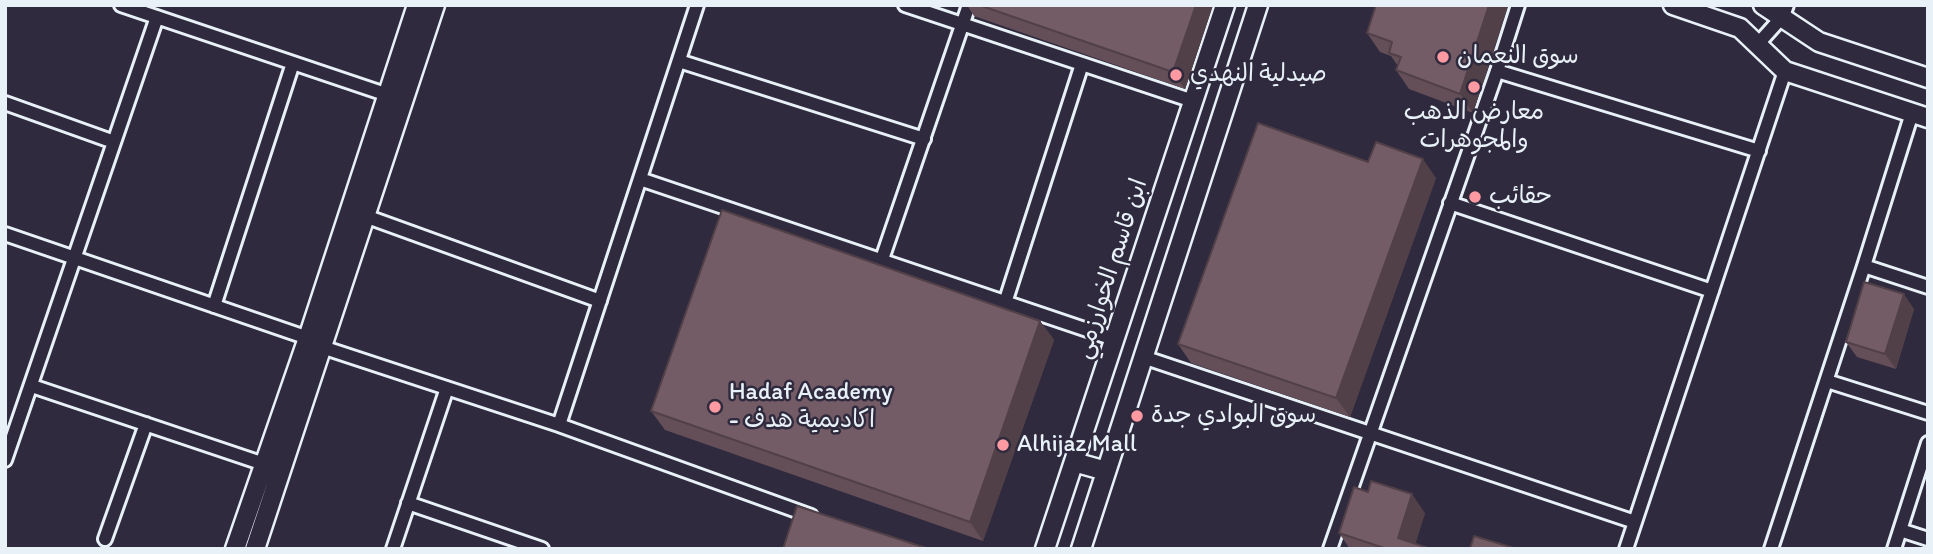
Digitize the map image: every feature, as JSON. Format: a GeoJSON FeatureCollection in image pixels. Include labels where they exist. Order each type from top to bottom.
{"type":"FeatureCollection","features":[{"type":"Feature","properties":{"kind":"street"},"geometry":{"type":"LineString","coordinates":[[121,5],[388,94]]}},
{"type":"Feature","properties":{"kind":"street"},"geometry":{"type":"LineString","coordinates":[[255,549],[388,94],[417,5]]}},
{"type":"Feature","properties":{"kind":"street"},"geometry":{"type":"LineString","coordinates":[[235,549],[264,464],[365,216],[435,5]]}},
{"type":"Feature","properties":{"kind":"street"},"geometry":{"type":"LineString","coordinates":[[559,425],[697,5]]}},
{"type":"Feature","properties":{"kind":"street"},"geometry":{"type":"LineString","coordinates":[[905,5],[1193,101]]}},
{"type":"Feature","properties":{"kind":"street"},"geometry":{"type":"LineString","coordinates":[[881,262],[969,5]]}},
{"type":"Feature","properties":{"kind":"street","name":"ابن قاسم الخوارزمي"},"geometry":{"type":"LineString","coordinates":[[1045,549],[1225,5]]}},
{"type":"Feature","properties":{"kind":"street"},"geometry":{"type":"LineString","coordinates":[[1081,549],[1258,5]]}},
{"type":"Feature","properties":{"kind":"street"},"geometry":{"type":"LineString","coordinates":[[1330,549],[1518,5]]}},
{"type":"Feature","properties":{"kind":"street"},"geometry":{"type":"LineString","coordinates":[[1673,5],[1740,28],[1785,71],[1920,116],[1864,266],[1771,549]]}},
{"type":"Feature","properties":{"kind":"street"},"geometry":{"type":"LineString","coordinates":[[1763,5],[1785,11],[1819,42],[1928,78]]}},
{"type":"Feature","properties":{"kind":"street"},"geometry":{"type":"LineString","coordinates":[[1758,45],[1785,11]]}},
{"type":"Feature","properties":{"kind":"street"},"geometry":{"type":"LineString","coordinates":[[5,460],[156,17]]}},
{"type":"Feature","properties":{"kind":"street"},"geometry":{"type":"LineString","coordinates":[[679,61],[924,139]]}},
{"type":"Feature","properties":{"kind":"street"},"geometry":{"type":"LineString","coordinates":[[214,306],[293,63]]}},
{"type":"Feature","properties":{"kind":"street"},"geometry":{"type":"LineString","coordinates":[[1005,303],[1082,64]]}},
{"type":"Feature","properties":{"kind":"street"},"geometry":{"type":"LineString","coordinates":[[1497,71],[1759,151]]}},
{"type":"Feature","properties":{"kind":"street"},"geometry":{"type":"LineString","coordinates":[[1626,549],[1785,71]]}},
{"type":"Feature","properties":{"kind":"street"},"geometry":{"type":"LineString","coordinates":[[5,103],[114,142]]}},
{"type":"Feature","properties":{"kind":"street"},"geometry":{"type":"LineString","coordinates":[[640,179],[1114,340]]}},
{"type":"Feature","properties":{"kind":"street"},"geometry":{"type":"LineString","coordinates":[[1450,203],[1712,291]]}},
{"type":"Feature","properties":{"kind":"street"},"geometry":{"type":"LineString","coordinates":[[365,216],[600,301]]}},
{"type":"Feature","properties":{"kind":"street"},"geometry":{"type":"LineString","coordinates":[[5,234],[559,425],[800,519],[827,521]]}},
{"type":"Feature","properties":{"kind":"street"},"geometry":{"type":"LineString","coordinates":[[1864,266],[1928,287]]}},
{"type":"Feature","properties":{"kind":"street"},"geometry":{"type":"LineString","coordinates":[[1143,358],[1635,522]]}},
{"type":"Feature","properties":{"kind":"street"},"geometry":{"type":"LineString","coordinates":[[1827,381],[1928,413]]}},
{"type":"Feature","properties":{"kind":"street"},"geometry":{"type":"LineString","coordinates":[[32,386],[264,464]]}},
{"type":"Feature","properties":{"kind":"street"},"geometry":{"type":"LineString","coordinates":[[393,549],[447,388]]}},
{"type":"Feature","properties":{"kind":"street"},"geometry":{"type":"LineString","coordinates":[[105,539],[145,424]]}},
{"type":"Feature","properties":{"kind":"street"},"geometry":{"type":"LineString","coordinates":[[1894,549],[1928,443]]}},
{"type":"Feature","properties":{"kind":"street"},"geometry":{"type":"LineString","coordinates":[[1074,462],[1106,471]]}},
{"type":"Feature","properties":{"kind":"street"},"geometry":{"type":"LineString","coordinates":[[408,503],[542,549]]}},
{"type":"Feature","properties":{"kind":"street"},"geometry":{"type":"LineString","coordinates":[[1900,530],[1928,539]]}},
{"type":"Feature","properties":{"kind":"building"},"geometry":{"type":"Polygon","coordinates":[[[979,5],[1196,5],[1173,72],[979,5]]]}},
{"type":"Feature","properties":{"kind":"building","name":"سوق النعمان"},"geometry":{"type":"Polygon","coordinates":[[[1376,5],[1489,5],[1460,94],[1396,70],[1401,57],[1389,53],[1392,42],[1367,33],[1376,5]]]}},
{"type":"Feature","properties":{"kind":"building"},"geometry":{"type":"Polygon","coordinates":[[[1258,123],[1368,162],[1376,142],[1423,159],[1336,398],[1178,344],[1258,123]]]}},
{"type":"Feature","properties":{"kind":"building"},"geometry":{"type":"Polygon","coordinates":[[[722,210],[1040,321],[970,522],[651,411],[722,210]]]}},
{"type":"Feature","properties":{"kind":"building"},"geometry":{"type":"Polygon","coordinates":[[[1864,282],[1904,294],[1885,354],[1846,342],[1864,282]]]}},
{"type":"Feature","properties":{"kind":"building"},"geometry":{"type":"Polygon","coordinates":[[[1371,481],[1412,494],[1398,538],[1428,549],[1387,549],[1339,533],[1354,487],[1368,492],[1371,481]]]}},
{"type":"Feature","properties":{"kind":"building"},"geometry":{"type":"Polygon","coordinates":[[[797,506],[929,549],[783,549],[797,506]]]}},
{"type":"Feature","properties":{"kind":"building"},"geometry":{"type":"Polygon","coordinates":[[[1474,536],[1517,549],[1470,549],[1474,536]]]}},
{"type":"Feature","properties":{"kind":"place","name":"سوق النعمان"},"geometry":{"type":"Point","coordinates":[1443,57]}},
{"type":"Feature","properties":{"kind":"place","name":"صيدلية النهدي"},"geometry":{"type":"Point","coordinates":[1176,75]}},
{"type":"Feature","properties":{"kind":"place","name":"معارض الذهب والمجوهرات"},"geometry":{"type":"Point","coordinates":[1474,87]}},
{"type":"Feature","properties":{"kind":"place","name":"حقائب"},"geometry":{"type":"Point","coordinates":[1475,197]}},
{"type":"Feature","properties":{"kind":"place","name":"Hadaf Academy - اكاديمية هدف"},"geometry":{"type":"Point","coordinates":[715,407]}},
{"type":"Feature","properties":{"kind":"place","name":"سوق البوادي جدة"},"geometry":{"type":"Point","coordinates":[1137,416]}},
{"type":"Feature","properties":{"kind":"place","name":"Alhijaz Mall"},"geometry":{"type":"Point","coordinates":[1003,445]}}]}
